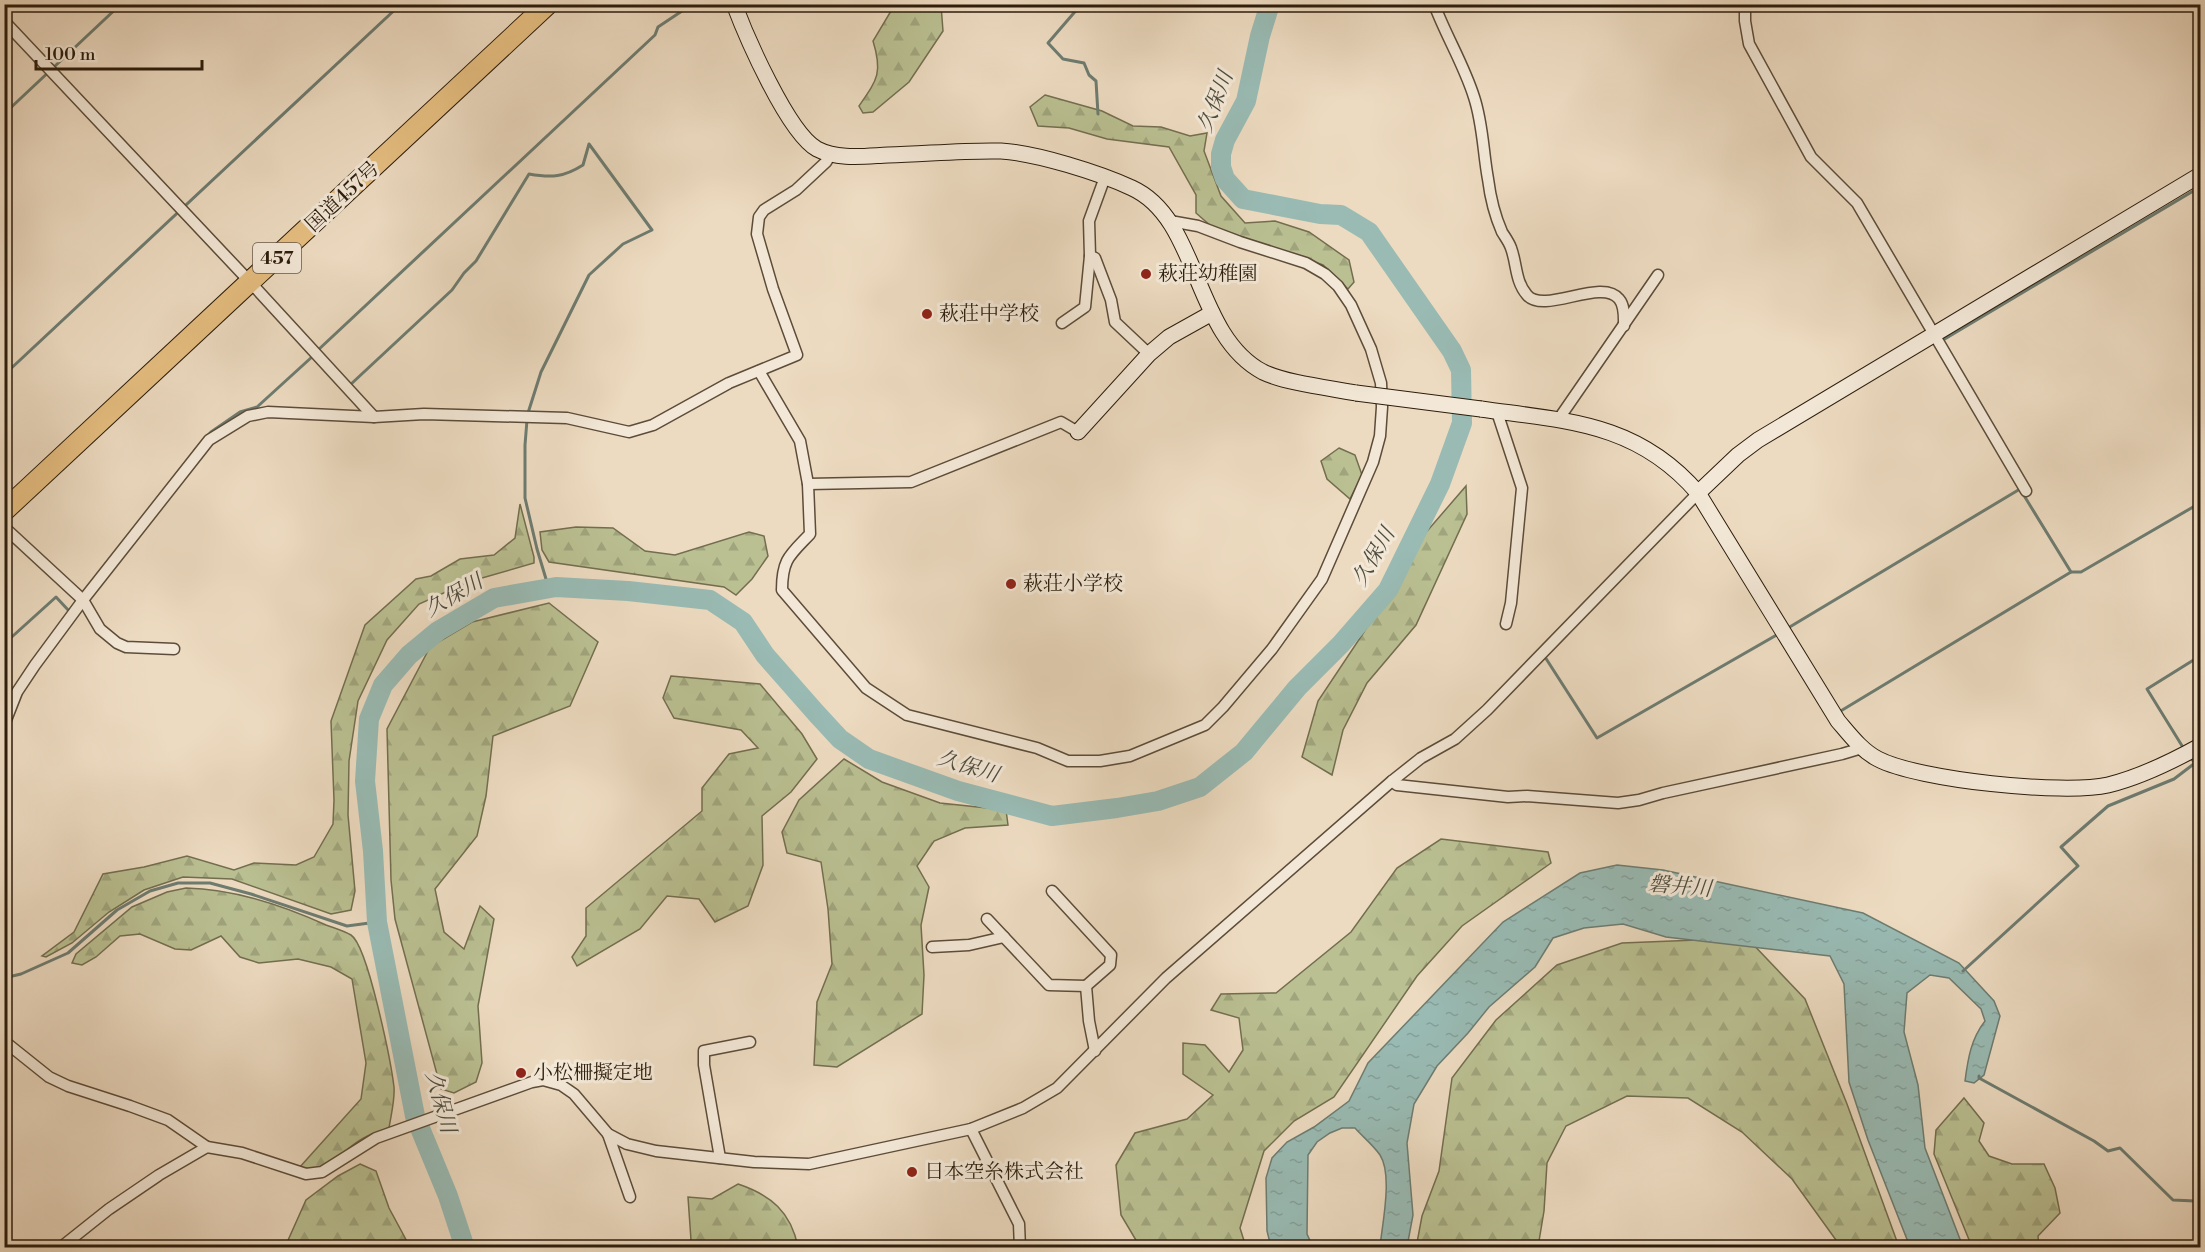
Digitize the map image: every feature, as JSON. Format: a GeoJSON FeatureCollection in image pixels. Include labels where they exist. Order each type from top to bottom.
{"type":"FeatureCollection","features":[{"type":"Feature","properties":{"kind":"highway","name":"国道457号"},"geometry":{"type":"LineString","coordinates":[[4,511],[549,4]]}},
{"type":"Feature","properties":{"kind":"street"},"geometry":{"type":"LineString","coordinates":[[734,4],[748,41],[790,120],[805,141],[817,149],[847,156],[1003,151],[1046,159],[1105,177],[1134,188],[1154,200],[1170,221],[1212,313],[1236,350],[1264,372],[1356,393],[1558,420],[1605,430],[1637,443],[1683,476],[1698,493],[1838,721],[1862,748],[1877,759],[1906,770],[1984,782],[2055,788],[2106,785],[2149,772],[2200,746]]}},
{"type":"Feature","properties":{"kind":"street"},"geometry":{"type":"LineString","coordinates":[[1434,4],[1475,98],[1484,139],[1488,179],[1502,231],[1511,248],[1518,278],[1527,295],[1533,300],[1542,302],[1586,293],[1612,294],[1619,299],[1623,308],[1624,326]]}},
{"type":"Feature","properties":{"kind":"street"},"geometry":{"type":"LineString","coordinates":[[1745,4],[1749,44],[1811,157],[1857,203],[2026,491]]}},
{"type":"Feature","properties":{"kind":"street"},"geometry":{"type":"LineString","coordinates":[[4,21],[374,417]]}},
{"type":"Feature","properties":{"kind":"street"},"geometry":{"type":"LineString","coordinates":[[4,725],[18,692],[29,674],[83,600],[209,440],[248,416],[268,412],[374,417],[424,414],[567,418],[629,432],[653,425],[729,383],[797,355],[773,289],[757,234],[759,217],[764,210],[796,190],[826,162],[831,154]]}},
{"type":"Feature","properties":{"kind":"street"},"geometry":{"type":"LineString","coordinates":[[608,1134],[627,1144],[646,1149],[754,1162],[809,1164],[972,1129],[1023,1108],[1057,1088],[1166,978],[1392,781],[1421,758],[1455,739],[1487,710],[1698,493],[1738,455],[1758,440],[2200,175]]}},
{"type":"Feature","properties":{"kind":"street"},"geometry":{"type":"LineString","coordinates":[[1062,322],[1085,307],[1090,256],[1089,222],[1105,177]]}},
{"type":"Feature","properties":{"kind":"street"},"geometry":{"type":"LineString","coordinates":[[759,372],[800,441],[808,484],[810,534],[786,558],[782,590],[866,688],[907,715],[1037,748],[1068,761],[1100,761],[1130,756],[1205,725],[1224,707],[1272,649],[1322,579],[1373,462],[1380,435],[1381,383],[1371,349],[1351,304],[1338,286],[1325,274],[1306,263],[1198,226],[1170,221]]}},
{"type":"Feature","properties":{"kind":"street"},"geometry":{"type":"LineString","coordinates":[[1090,256],[1095,258],[1111,300],[1114,322],[1149,354]]}},
{"type":"Feature","properties":{"kind":"street"},"geometry":{"type":"LineString","coordinates":[[1558,420],[1658,275]]}},
{"type":"Feature","properties":{"kind":"street"},"geometry":{"type":"LineString","coordinates":[[808,484],[911,482],[1060,422],[1078,432],[1149,354],[1169,338],[1212,313]]}},
{"type":"Feature","properties":{"kind":"street"},"geometry":{"type":"LineString","coordinates":[[1497,411],[1522,488],[1511,603],[1506,624]]}},
{"type":"Feature","properties":{"kind":"street"},"geometry":{"type":"LineString","coordinates":[[4,527],[83,600],[100,629],[117,643],[126,647],[174,649]]}},
{"type":"Feature","properties":{"kind":"street"},"geometry":{"type":"LineString","coordinates":[[1392,781],[1397,785],[1508,797],[1527,796],[1618,803],[1862,748]]}},
{"type":"Feature","properties":{"kind":"street"},"geometry":{"type":"LineString","coordinates":[[987,919],[1049,985],[1086,986],[1110,965],[1111,955],[1052,891]]}},
{"type":"Feature","properties":{"kind":"street"},"geometry":{"type":"LineString","coordinates":[[932,947],[969,945],[1004,937]]}},
{"type":"Feature","properties":{"kind":"street"},"geometry":{"type":"LineString","coordinates":[[1086,986],[1095,1052]]}},
{"type":"Feature","properties":{"kind":"street"},"geometry":{"type":"LineString","coordinates":[[4,1041],[49,1077],[68,1086],[168,1120],[207,1147],[243,1153],[306,1174],[322,1173],[376,1138],[543,1080],[561,1085],[574,1094],[608,1134],[630,1197]]}},
{"type":"Feature","properties":{"kind":"street"},"geometry":{"type":"LineString","coordinates":[[720,1158],[704,1065],[704,1051],[750,1042]]}},
{"type":"Feature","properties":{"kind":"street"},"geometry":{"type":"LineString","coordinates":[[972,1129],[1019,1224],[1020,1248]]}},
{"type":"Feature","properties":{"kind":"street"},"geometry":{"type":"LineString","coordinates":[[60,1248],[109,1209],[159,1175],[207,1147]]}},
{"type":"Feature","properties":{"kind":"green space"},"geometry":{"type":"Polygon","coordinates":[[[891,5],[941,5],[943,31],[909,82],[873,112],[863,113],[859,106],[874,82],[878,69],[873,41],[891,11],[891,5]]]}},
{"type":"Feature","properties":{"kind":"green space"},"geometry":{"type":"Polygon","coordinates":[[[1045,95],[1102,111],[1133,126],[1161,127],[1190,136],[1207,133],[1204,151],[1221,196],[1245,223],[1275,221],[1309,232],[1349,260],[1354,282],[1348,289],[1323,265],[1211,226],[1196,213],[1196,195],[1169,147],[1107,139],[1069,128],[1038,126],[1030,107],[1045,95]]]}},
{"type":"Feature","properties":{"kind":"green space"},"geometry":{"type":"Polygon","coordinates":[[[1339,448],[1355,455],[1362,475],[1350,499],[1327,479],[1321,461],[1339,448]]]}},
{"type":"Feature","properties":{"kind":"green space"},"geometry":{"type":"Polygon","coordinates":[[[1466,486],[1467,514],[1416,625],[1367,683],[1343,730],[1332,775],[1302,757],[1318,701],[1364,632],[1422,537],[1466,486]]]}},
{"type":"Feature","properties":{"kind":"green space"},"geometry":{"type":"Polygon","coordinates":[[[520,504],[534,563],[468,582],[419,604],[387,640],[358,701],[349,761],[348,815],[355,891],[351,910],[331,914],[232,879],[183,877],[144,890],[109,912],[72,943],[46,957],[42,956],[74,932],[103,874],[187,856],[234,870],[254,863],[296,865],[314,857],[333,824],[331,721],[365,625],[416,579],[431,576],[460,559],[494,555],[515,538],[520,504]]]}},
{"type":"Feature","properties":{"kind":"green space"},"geometry":{"type":"Polygon","coordinates":[[[576,527],[613,528],[645,551],[675,555],[749,532],[764,536],[768,556],[752,579],[736,595],[724,587],[549,562],[542,550],[540,532],[576,527]]]}},
{"type":"Feature","properties":{"kind":"green space"},"geometry":{"type":"Polygon","coordinates":[[[549,603],[598,642],[570,706],[493,736],[486,796],[477,836],[435,889],[444,932],[464,949],[480,906],[494,919],[478,1006],[482,1063],[476,1082],[454,1093],[441,1089],[395,919],[391,880],[387,729],[430,647],[472,622],[549,603]]]}},
{"type":"Feature","properties":{"kind":"green space"},"geometry":{"type":"Polygon","coordinates":[[[671,676],[760,684],[802,734],[817,759],[791,792],[762,816],[763,865],[748,906],[715,922],[699,899],[667,896],[640,929],[577,966],[572,957],[586,936],[586,908],[702,811],[702,788],[729,754],[758,748],[741,730],[674,718],[663,698],[671,676]]]}},
{"type":"Feature","properties":{"kind":"green space"},"geometry":{"type":"Polygon","coordinates":[[[844,759],[882,782],[940,803],[1006,810],[1008,825],[965,828],[934,841],[917,866],[929,887],[921,925],[924,975],[922,1014],[837,1067],[814,1065],[817,1002],[832,964],[828,909],[821,862],[787,853],[782,832],[799,800],[844,759]]]}},
{"type":"Feature","properties":{"kind":"green space"},"geometry":{"type":"Polygon","coordinates":[[[1441,839],[1548,852],[1551,863],[1462,926],[1417,976],[1334,1097],[1294,1121],[1264,1151],[1240,1228],[1246,1247],[1140,1247],[1121,1215],[1116,1165],[1135,1133],[1187,1119],[1213,1095],[1183,1074],[1183,1043],[1205,1045],[1229,1072],[1243,1050],[1239,1018],[1211,1010],[1221,994],[1276,993],[1351,932],[1397,868],[1441,839]]]}},
{"type":"Feature","properties":{"kind":"green space"},"geometry":{"type":"Polygon","coordinates":[[[186,888],[222,891],[258,899],[351,935],[358,944],[371,982],[388,1055],[394,1087],[389,1128],[362,1139],[324,1167],[316,1170],[299,1168],[361,1099],[366,1063],[352,979],[331,967],[298,959],[259,963],[240,957],[221,936],[191,950],[175,949],[140,934],[120,936],[96,957],[82,965],[72,963],[76,954],[132,907],[167,892],[186,888]]]}},
{"type":"Feature","properties":{"kind":"green space"},"geometry":{"type":"Polygon","coordinates":[[[1747,938],[1805,999],[1847,1104],[1899,1247],[1841,1247],[1792,1179],[1742,1132],[1688,1098],[1627,1096],[1566,1126],[1547,1163],[1544,1211],[1538,1247],[1416,1248],[1422,1216],[1439,1171],[1452,1078],[1496,1020],[1557,965],[1622,943],[1747,938]]]}},
{"type":"Feature","properties":{"kind":"green space"},"geometry":{"type":"Polygon","coordinates":[[[1964,1098],[1984,1123],[1979,1141],[1989,1156],[2012,1164],[2044,1164],[2055,1188],[2060,1213],[2038,1236],[2039,1247],[1972,1247],[1934,1154],[1936,1130],[1964,1098]]]}},
{"type":"Feature","properties":{"kind":"green space"},"geometry":{"type":"Polygon","coordinates":[[[360,1164],[376,1171],[389,1208],[410,1247],[285,1247],[306,1200],[338,1176],[360,1164]]]}},
{"type":"Feature","properties":{"kind":"green space"},"geometry":{"type":"Polygon","coordinates":[[[738,1184],[750,1188],[778,1206],[790,1224],[798,1247],[675,1247],[691,1240],[688,1197],[712,1199],[738,1184]]]}},
{"type":"Feature","properties":{"kind":"water","name":"磐井川"},"geometry":{"type":"Polygon","coordinates":[[[1617,865],[1663,870],[1863,913],[1959,963],[1994,1001],[2000,1016],[1984,1075],[1974,1083],[1965,1081],[1971,1049],[1985,1021],[1981,1009],[1949,978],[1930,975],[1907,993],[1904,1032],[1918,1085],[1925,1148],[1963,1247],[1910,1247],[1868,1140],[1849,1082],[1844,984],[1830,956],[1666,937],[1623,924],[1584,928],[1553,938],[1535,967],[1489,1007],[1437,1066],[1414,1104],[1407,1143],[1413,1215],[1407,1247],[1380,1247],[1386,1187],[1384,1164],[1380,1155],[1355,1128],[1342,1128],[1317,1142],[1308,1155],[1307,1234],[1313,1247],[1271,1247],[1267,1231],[1266,1178],[1272,1158],[1287,1142],[1314,1127],[1349,1101],[1368,1063],[1503,922],[1580,873],[1617,865]]]}},
{"type":"Feature","properties":{"kind":"waterway"},"geometry":{"type":"LineString","coordinates":[[4,114],[121,4]]}},
{"type":"Feature","properties":{"kind":"waterway"},"geometry":{"type":"LineString","coordinates":[[4,375],[401,4]]}},
{"type":"Feature","properties":{"kind":"waterway"},"geometry":{"type":"LineString","coordinates":[[1078,4],[1079,7],[1048,43],[1063,59],[1084,63],[1089,75],[1096,81],[1098,114]]}},
{"type":"Feature","properties":{"kind":"waterway","name":"久保川"},"geometry":{"type":"LineString","coordinates":[[465,1248],[448,1196],[415,1116],[377,922],[373,851],[365,781],[369,719],[383,685],[409,655],[438,631],[494,598],[556,587],[628,591],[710,600],[743,622],[765,655],[816,713],[840,739],[869,759],[958,791],[1052,816],[1158,801],[1200,787],[1244,752],[1297,688],[1341,644],[1388,590],[1440,484],[1462,423],[1461,370],[1452,351],[1369,232],[1341,215],[1320,214],[1243,199],[1225,179],[1221,167],[1221,154],[1225,140],[1246,101],[1260,36],[1270,4]]}},
{"type":"Feature","properties":{"kind":"waterway"},"geometry":{"type":"LineString","coordinates":[[317,351],[655,35],[658,27],[682,11]]}},
{"type":"Feature","properties":{"kind":"waterway"},"geometry":{"type":"LineString","coordinates":[[350,385],[452,290],[476,261],[529,174],[558,176],[576,169],[583,165],[589,144],[652,230],[623,244],[589,275],[541,372],[528,413]]}},
{"type":"Feature","properties":{"kind":"waterway"},"geometry":{"type":"LineString","coordinates":[[1943,340],[2200,187]]}},
{"type":"Feature","properties":{"kind":"waterway"},"geometry":{"type":"LineString","coordinates":[[195,450],[211,432],[240,412],[257,407],[313,356]]}},
{"type":"Feature","properties":{"kind":"waterway"},"geometry":{"type":"LineString","coordinates":[[527,420],[525,498],[549,589]]}},
{"type":"Feature","properties":{"kind":"waterway"},"geometry":{"type":"LineString","coordinates":[[1788,628],[2020,489],[2071,572]]}},
{"type":"Feature","properties":{"kind":"waterway"},"geometry":{"type":"LineString","coordinates":[[1839,712],[2071,572],[2081,572],[2200,503]]}},
{"type":"Feature","properties":{"kind":"waterway"},"geometry":{"type":"LineString","coordinates":[[4,644],[56,597],[70,612]]}},
{"type":"Feature","properties":{"kind":"waterway"},"geometry":{"type":"LineString","coordinates":[[1545,657],[1597,738],[1780,633]]}},
{"type":"Feature","properties":{"kind":"waterway"},"geometry":{"type":"LineString","coordinates":[[2184,749],[2147,689],[2200,656]]}},
{"type":"Feature","properties":{"kind":"waterway"},"geometry":{"type":"LineString","coordinates":[[1963,971],[2078,866],[2061,847],[2108,806],[2174,779],[2195,763],[2190,757]]}},
{"type":"Feature","properties":{"kind":"waterway"},"geometry":{"type":"LineString","coordinates":[[4,978],[21,974],[68,953],[117,910],[150,891],[178,883],[210,883],[347,926],[377,922]]}},
{"type":"Feature","properties":{"kind":"waterway"},"geometry":{"type":"LineString","coordinates":[[1979,1076],[2108,1151],[2120,1148],[2173,1200],[2200,1200]]}},
{"type":"Feature","properties":{"kind":"place","name":"萩荘幼稚園"},"geometry":{"type":"Point","coordinates":[1146,274]}},
{"type":"Feature","properties":{"kind":"place","name":"萩荘中学校"},"geometry":{"type":"Point","coordinates":[927,314]}},
{"type":"Feature","properties":{"kind":"place","name":"萩荘小学校"},"geometry":{"type":"Point","coordinates":[1011,584]}},
{"type":"Feature","properties":{"kind":"place","name":"小松柵擬定地"},"geometry":{"type":"Point","coordinates":[521,1073]}},
{"type":"Feature","properties":{"kind":"place","name":"日本空糸株式会社"},"geometry":{"type":"Point","coordinates":[912,1172]}}]}
